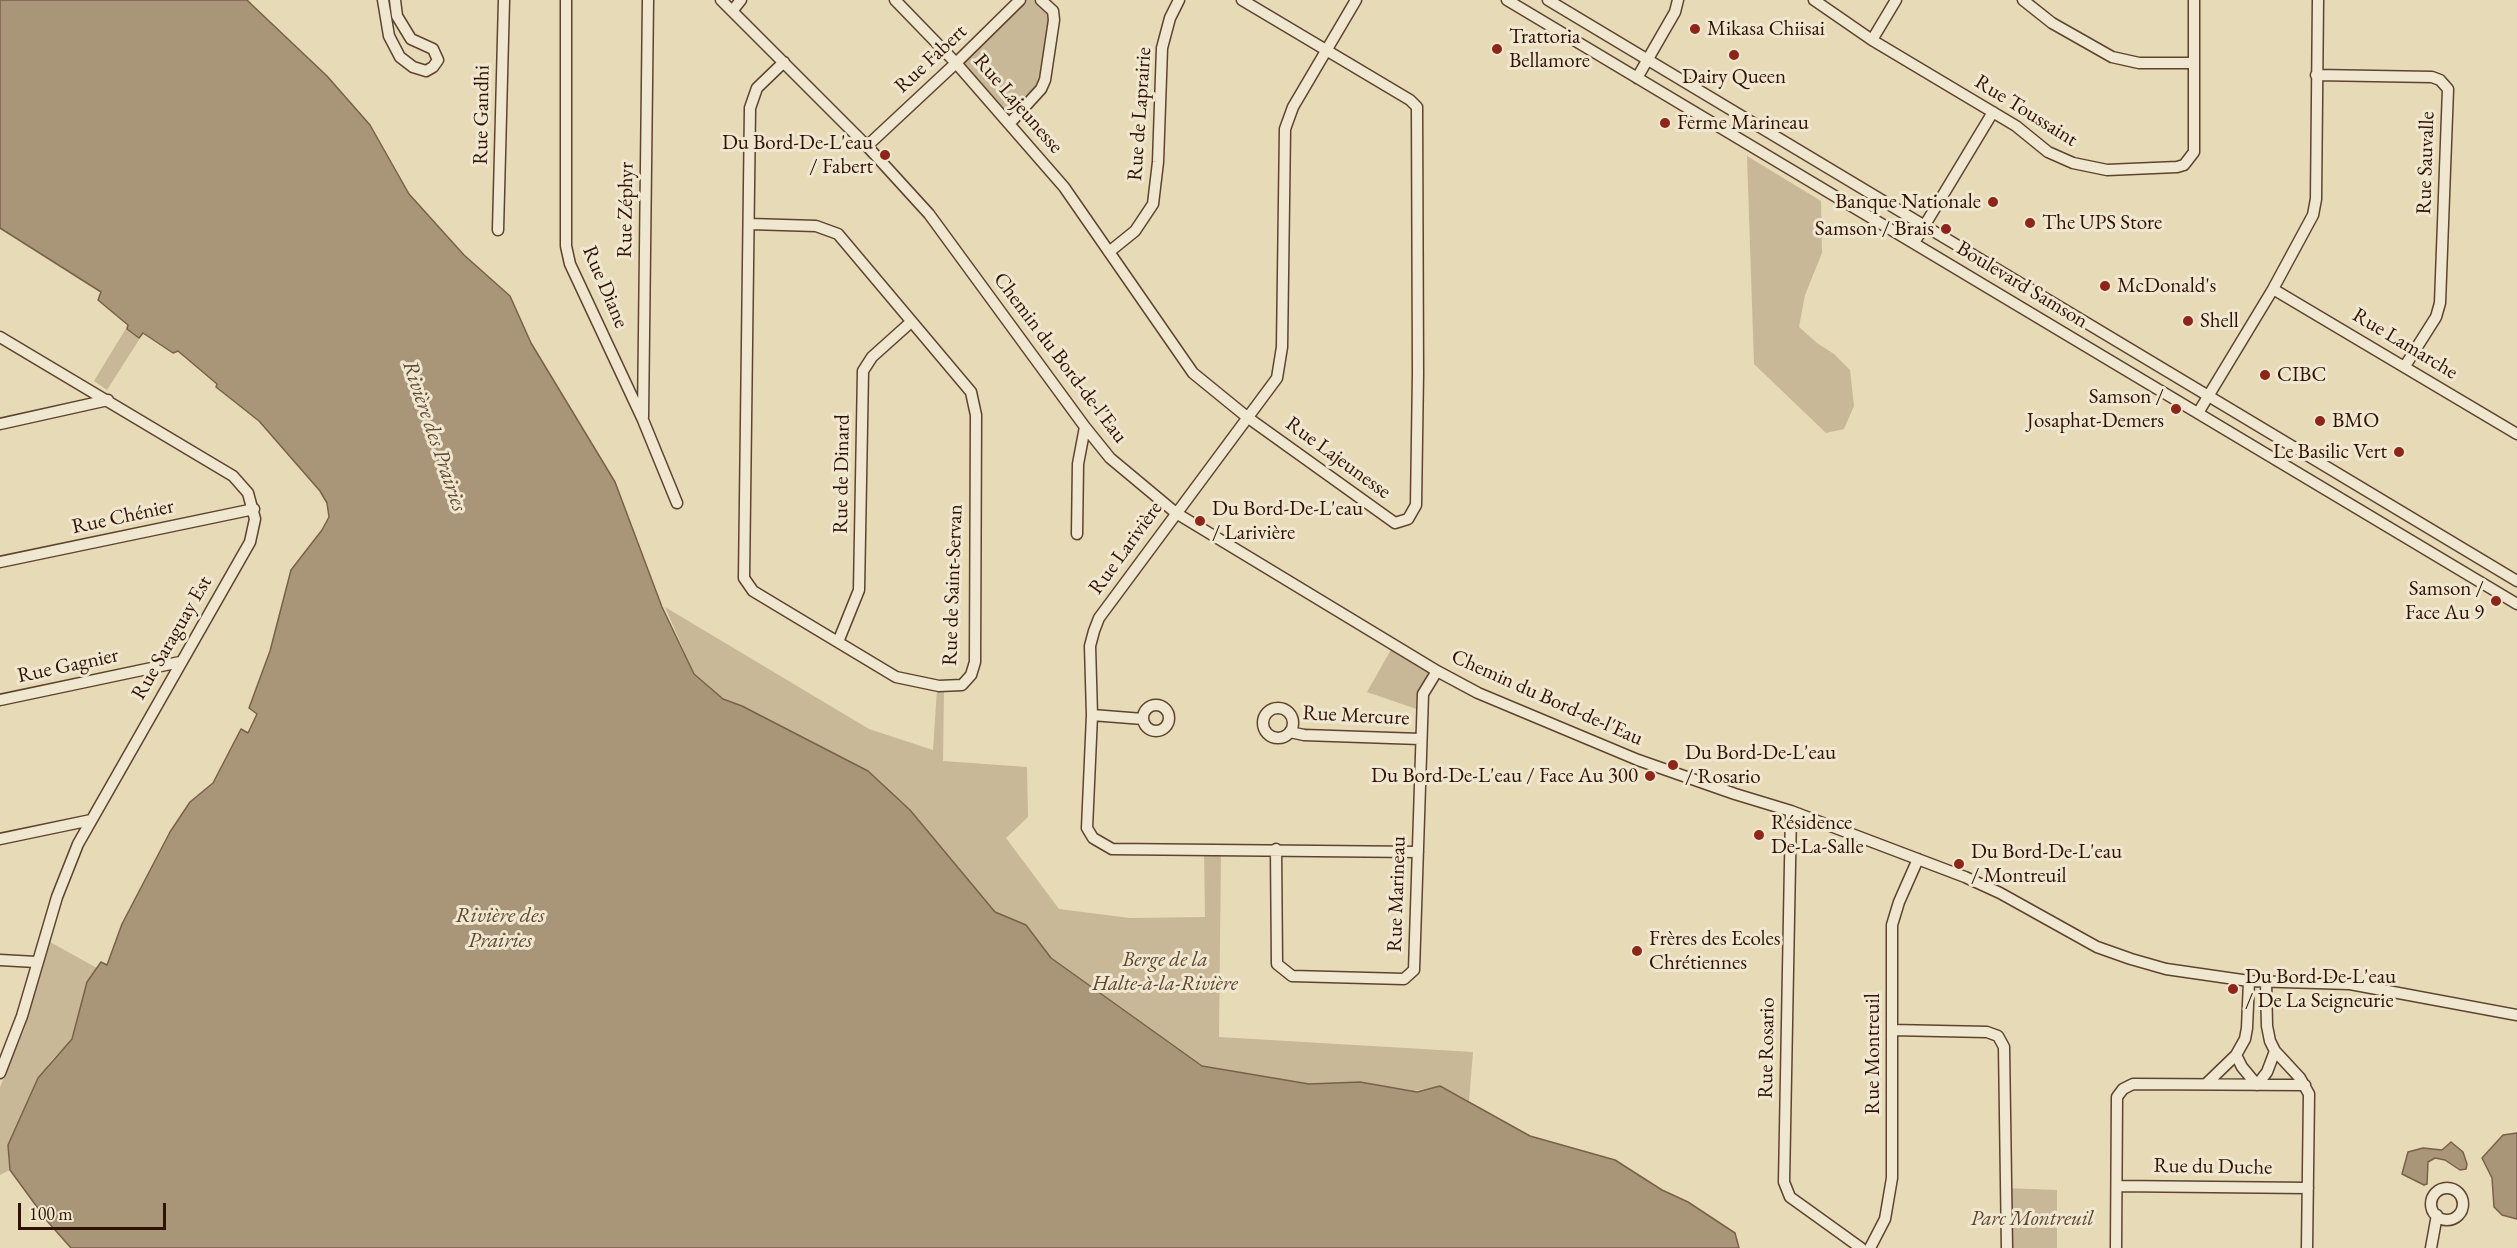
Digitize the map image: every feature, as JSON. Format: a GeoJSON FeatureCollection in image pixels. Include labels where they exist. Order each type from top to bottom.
{"type":"FeatureCollection","features":[{"type":"Feature","properties":{"kind":"street"},"geometry":{"type":"LineString","coordinates":[[383,0],[389,36],[400,57],[413,67],[426,71],[438,60],[433,49],[411,39],[397,16],[395,0]]}},
{"type":"Feature","properties":{"kind":"street","name":"Rue Gandhi"},"geometry":{"type":"LineString","coordinates":[[498,230],[504,0]]}},
{"type":"Feature","properties":{"kind":"street","name":"Rue Diane"},"geometry":{"type":"LineString","coordinates":[[566,0],[566,246],[570,264],[643,420],[677,503]]}},
{"type":"Feature","properties":{"kind":"street","name":"Rue Zéphyr"},"geometry":{"type":"LineString","coordinates":[[643,420],[648,0]]}},
{"type":"Feature","properties":{"kind":"street","name":"Chemin du Bord-de-l'Eau"},"geometry":{"type":"LineString","coordinates":[[721,0],[867,146],[929,214],[1110,458],[1176,513],[1437,671],[1478,693],[1638,760],[1791,811],[2000,893],[2097,947],[2114,953],[2166,969],[2249,981],[2350,984],[2517,1015]]}},
{"type":"Feature","properties":{"kind":"street"},"geometry":{"type":"LineString","coordinates":[[733,10],[741,0]]}},
{"type":"Feature","properties":{"kind":"street","name":"Rue Lajeunesse"},"geometry":{"type":"LineString","coordinates":[[895,0],[957,63],[1064,187],[1194,373],[1247,417],[1395,523],[1408,519],[1416,505],[1419,116],[1417,107],[1410,100],[1242,0]]}},
{"type":"Feature","properties":{"kind":"street","name":"Rue Fabert"},"geometry":{"type":"LineString","coordinates":[[867,146],[957,63],[1020,0]]}},
{"type":"Feature","properties":{"kind":"street"},"geometry":{"type":"LineString","coordinates":[[1010,123],[1041,89],[1045,80],[1054,20],[1053,11],[1041,0]]}},
{"type":"Feature","properties":{"kind":"street","name":"Rue de Laprairie"},"geometry":{"type":"LineString","coordinates":[[1109,252],[1135,231],[1153,204],[1158,162],[1162,48],[1170,18],[1179,0]]}},
{"type":"Feature","properties":{"kind":"street","name":"Rue Larivière"},"geometry":{"type":"LineString","coordinates":[[1356,0],[1293,107],[1285,129],[1282,347],[1277,378],[1100,618],[1094,631],[1090,646],[1092,715],[1088,828],[1093,838],[1112,849],[1418,852]]}},
{"type":"Feature","properties":{"kind":"street","name":"Boulevard Samson"},"geometry":{"type":"LineString","coordinates":[[1548,0],[2517,581]]}},
{"type":"Feature","properties":{"kind":"street"},"geometry":{"type":"LineString","coordinates":[[1637,78],[1675,12],[1678,0]]}},
{"type":"Feature","properties":{"kind":"street","name":"Rue Toussaint"},"geometry":{"type":"LineString","coordinates":[[1814,0],[1872,40],[2016,126],[2048,152],[2073,163],[2107,170],[2177,167],[2184,165],[2194,152],[2194,0]]}},
{"type":"Feature","properties":{"kind":"street"},"geometry":{"type":"LineString","coordinates":[[1872,40],[1896,0]]}},
{"type":"Feature","properties":{"kind":"street"},"geometry":{"type":"LineString","coordinates":[[2023,0],[2052,23],[2112,57],[2139,63],[2194,63]]}},
{"type":"Feature","properties":{"kind":"street"},"geometry":{"type":"LineString","coordinates":[[2198,412],[2273,289],[2313,215],[2316,199],[2318,0]]}},
{"type":"Feature","properties":{"kind":"street","name":"Boulevard Samson"},"geometry":{"type":"LineString","coordinates":[[1511,1],[2517,604]]}},
{"type":"Feature","properties":{"kind":"street","name":"Rue de Saint-Servan"},"geometry":{"type":"LineString","coordinates":[[750,224],[816,226],[838,234],[971,392],[976,415],[975,662],[971,675],[962,684],[939,686],[896,677],[753,591],[744,578],[750,108],[757,88],[784,62]]}},
{"type":"Feature","properties":{"kind":"street","name":"Rue Sauvalle"},"geometry":{"type":"LineString","coordinates":[[2316,75],[2432,77],[2440,80],[2448,89],[2440,303],[2436,317],[2406,366]]}},
{"type":"Feature","properties":{"kind":"street"},"geometry":{"type":"LineString","coordinates":[[1914,243],[1993,112]]}},
{"type":"Feature","properties":{"kind":"street","name":"Rue Lamarche"},"geometry":{"type":"LineString","coordinates":[[2273,289],[2517,434]]}},
{"type":"Feature","properties":{"kind":"street","name":"Rue de Dinard"},"geometry":{"type":"LineString","coordinates":[[838,642],[859,590],[863,371],[872,357],[911,322]]}},
{"type":"Feature","properties":{"kind":"street"},"geometry":{"type":"LineString","coordinates":[[0,337],[233,476],[243,484],[254,509]]}},
{"type":"Feature","properties":{"kind":"street"},"geometry":{"type":"LineString","coordinates":[[0,423],[108,400]]}},
{"type":"Feature","properties":{"kind":"street"},"geometry":{"type":"LineString","coordinates":[[1077,534],[1078,464],[1085,427]]}},
{"type":"Feature","properties":{"kind":"street","name":"Rue Chénier"},"geometry":{"type":"LineString","coordinates":[[0,562],[254,509]]}},
{"type":"Feature","properties":{"kind":"street","name":"Rue Saraguay Est"},"geometry":{"type":"LineString","coordinates":[[0,1073],[22,1016],[36,962],[65,873],[91,820],[250,542],[254,509]]}},
{"type":"Feature","properties":{"kind":"street","name":"Rue Gagnier"},"geometry":{"type":"LineString","coordinates":[[0,700],[180,662]]}},
{"type":"Feature","properties":{"kind":"street","name":"Rue Marineau"},"geometry":{"type":"LineString","coordinates":[[1276,849],[1276,964],[1292,976],[1404,979],[1414,970],[1423,693],[1437,671]]}},
{"type":"Feature","properties":{"kind":"street"},"geometry":{"type":"LineString","coordinates":[[1092,715],[1143,719]]}},
{"type":"Feature","properties":{"kind":"street","name":"Rue Mercure"},"geometry":{"type":"LineString","coordinates":[[1290,732],[1304,735],[1420,739]]}},
{"type":"Feature","properties":{"kind":"street","name":"Rue Rosario"},"geometry":{"type":"LineString","coordinates":[[1791,811],[1784,1182],[1790,1197],[1861,1248]]}},
{"type":"Feature","properties":{"kind":"street"},"geometry":{"type":"LineString","coordinates":[[0,839],[91,820]]}},
{"type":"Feature","properties":{"kind":"street","name":"Rue Montreuil"},"geometry":{"type":"LineString","coordinates":[[1870,1248],[1885,1220],[1892,1178],[1892,926],[1899,902],[1918,860]]}},
{"type":"Feature","properties":{"kind":"street"},"geometry":{"type":"LineString","coordinates":[[0,960],[36,962]]}},
{"type":"Feature","properties":{"kind":"street"},"geometry":{"type":"LineString","coordinates":[[2206,1084],[2236,1055],[2247,1028],[2249,981]]}},
{"type":"Feature","properties":{"kind":"street"},"geometry":{"type":"LineString","coordinates":[[2266,982],[2267,1026],[2275,1051],[2305,1085],[2309,1094],[2307,1248]]}},
{"type":"Feature","properties":{"kind":"street"},"geometry":{"type":"LineString","coordinates":[[1892,1030],[1987,1032],[1998,1036],[2004,1047],[2007,1248]]}},
{"type":"Feature","properties":{"kind":"street"},"geometry":{"type":"LineString","coordinates":[[2257,1085],[2267,1072],[2275,1051]]}},
{"type":"Feature","properties":{"kind":"street"},"geometry":{"type":"LineString","coordinates":[[2236,1055],[2257,1085]]}},
{"type":"Feature","properties":{"kind":"street"},"geometry":{"type":"LineString","coordinates":[[2116,1248],[2117,1097],[2123,1089],[2133,1084],[2305,1085]]}},
{"type":"Feature","properties":{"kind":"street","name":"Rue du Duche"},"geometry":{"type":"LineString","coordinates":[[2117,1186],[2308,1188]]}},
{"type":"Feature","properties":{"kind":"street"},"geometry":{"type":"LineString","coordinates":[[2431,1248],[2437,1215]]}},
{"type":"Feature","properties":{"kind":"green space"},"geometry":{"type":"Polygon","coordinates":[[[1020,0],[1041,0],[1053,11],[1045,80],[1010,123],[957,63],[1020,0]]]}},
{"type":"Feature","properties":{"kind":"green space"},"geometry":{"type":"Polygon","coordinates":[[[1747,156],[1821,201],[1822,253],[1805,295],[1799,327],[1834,354],[1850,370],[1854,406],[1844,429],[1826,433],[1754,364],[1747,156]]]}},
{"type":"Feature","properties":{"kind":"green space"},"geometry":{"type":"Polygon","coordinates":[[[128,325],[142,335],[107,390],[94,381],[128,325]]]}},
{"type":"Feature","properties":{"kind":"green space","name":"Berge de la Halte-à-la-Rivière"},"geometry":{"type":"Polygon","coordinates":[[[665,607],[869,729],[933,750],[937,689],[944,691],[943,761],[1027,767],[1028,817],[1006,838],[1059,909],[1130,918],[1205,917],[1204,850],[1221,850],[1219,1037],[1473,1052],[1469,1101],[1441,1086],[1413,1091],[1360,1082],[1309,1084],[1202,1066],[1051,958],[1026,925],[995,912],[910,810],[868,771],[742,706],[723,699],[694,674],[665,607]]]}},
{"type":"Feature","properties":{"kind":"green space"},"geometry":{"type":"Polygon","coordinates":[[[1393,646],[1437,671],[1422,711],[1367,692],[1393,646]]]}},
{"type":"Feature","properties":{"kind":"green space"},"geometry":{"type":"Polygon","coordinates":[[[50,942],[97,968],[87,982],[72,1039],[51,1061],[8,1145],[10,1170],[0,1175],[0,1087],[24,1030],[50,942]]]}},
{"type":"Feature","properties":{"kind":"green space","name":"Parc Montreuil"},"geometry":{"type":"Polygon","coordinates":[[[2006,1188],[2057,1190],[2057,1248],[2007,1248],[2006,1188]]]}},
{"type":"Feature","properties":{"kind":"water","name":"Rivière des Prairies"},"geometry":{"type":"Polygon","coordinates":[[[0,0],[247,0],[327,76],[370,125],[409,194],[464,255],[510,296],[531,343],[615,482],[662,607],[694,674],[723,699],[742,706],[868,771],[910,810],[995,912],[1026,925],[1051,958],[1202,1066],[1309,1084],[1360,1082],[1417,1092],[1440,1086],[1530,1136],[1615,1160],[1662,1190],[1688,1202],[1735,1233],[1739,1248],[71,1248],[48,1222],[10,1170],[8,1145],[38,1078],[72,1039],[87,982],[101,962],[107,965],[122,924],[170,832],[190,802],[213,783],[241,729],[248,733],[257,714],[249,708],[270,651],[291,570],[322,530],[329,517],[327,503],[320,491],[259,421],[216,387],[217,384],[178,351],[173,353],[143,333],[139,338],[127,329],[128,325],[98,300],[101,292],[0,228],[0,0]]]}},
{"type":"Feature","properties":{"kind":"water"},"geometry":{"type":"Polygon","coordinates":[[[2517,1133],[2517,1219],[2502,1215],[2494,1207],[2492,1178],[2482,1158],[2503,1135],[2517,1133]]]}},
{"type":"Feature","properties":{"kind":"water"},"geometry":{"type":"Polygon","coordinates":[[[2451,1142],[2463,1152],[2467,1164],[2466,1169],[2460,1170],[2445,1160],[2435,1158],[2428,1162],[2427,1184],[2424,1185],[2402,1174],[2408,1152],[2423,1148],[2442,1150],[2451,1142]]]}},
{"type":"Feature","properties":{"kind":"place","name":"Mikasa Chiisai"},"geometry":{"type":"Point","coordinates":[1695,29]}},
{"type":"Feature","properties":{"kind":"place","name":"Trattoria Bellamore"},"geometry":{"type":"Point","coordinates":[1497,49]}},
{"type":"Feature","properties":{"kind":"place","name":"Dairy Queen"},"geometry":{"type":"Point","coordinates":[1734,55]}},
{"type":"Feature","properties":{"kind":"place","name":"Ferme Marineau"},"geometry":{"type":"Point","coordinates":[1665,123]}},
{"type":"Feature","properties":{"kind":"place","name":"Du Bord-De-L'eau / Fabert"},"geometry":{"type":"Point","coordinates":[885,155]}},
{"type":"Feature","properties":{"kind":"place","name":"Banque Nationale"},"geometry":{"type":"Point","coordinates":[1993,202]}},
{"type":"Feature","properties":{"kind":"place","name":"The UPS Store"},"geometry":{"type":"Point","coordinates":[2030,223]}},
{"type":"Feature","properties":{"kind":"place","name":"Samson / Brais"},"geometry":{"type":"Point","coordinates":[1946,229]}},
{"type":"Feature","properties":{"kind":"place","name":"McDonald's"},"geometry":{"type":"Point","coordinates":[2105,286]}},
{"type":"Feature","properties":{"kind":"place","name":"Shell"},"geometry":{"type":"Point","coordinates":[2188,321]}},
{"type":"Feature","properties":{"kind":"place","name":"CIBC"},"geometry":{"type":"Point","coordinates":[2265,375]}},
{"type":"Feature","properties":{"kind":"place","name":"Samson / Josaphat-Demers"},"geometry":{"type":"Point","coordinates":[2176,409]}},
{"type":"Feature","properties":{"kind":"place","name":"BMO"},"geometry":{"type":"Point","coordinates":[2320,421]}},
{"type":"Feature","properties":{"kind":"place","name":"Le Basilic Vert"},"geometry":{"type":"Point","coordinates":[2399,452]}},
{"type":"Feature","properties":{"kind":"place","name":"Du Bord-De-L'eau / Larivière"},"geometry":{"type":"Point","coordinates":[1200,521]}},
{"type":"Feature","properties":{"kind":"place","name":"Samson / Face Au 9"},"geometry":{"type":"Point","coordinates":[2496,601]}},
{"type":"Feature","properties":{"kind":"place","name":"Du Bord-De-L'eau / Rosario"},"geometry":{"type":"Point","coordinates":[1673,765]}},
{"type":"Feature","properties":{"kind":"place","name":"Du Bord-De-L'eau / Face Au 300"},"geometry":{"type":"Point","coordinates":[1650,776]}},
{"type":"Feature","properties":{"kind":"place","name":"Résidence De-La-Salle"},"geometry":{"type":"Point","coordinates":[1759,835]}},
{"type":"Feature","properties":{"kind":"place","name":"Du Bord-De-L'eau / Montreuil"},"geometry":{"type":"Point","coordinates":[1959,864]}},
{"type":"Feature","properties":{"kind":"place","name":"Frères des Ecoles Chrétiennes"},"geometry":{"type":"Point","coordinates":[1637,951]}},
{"type":"Feature","properties":{"kind":"place","name":"Du Bord-De-L'eau / De La Seigneurie"},"geometry":{"type":"Point","coordinates":[2233,989]}}]}
